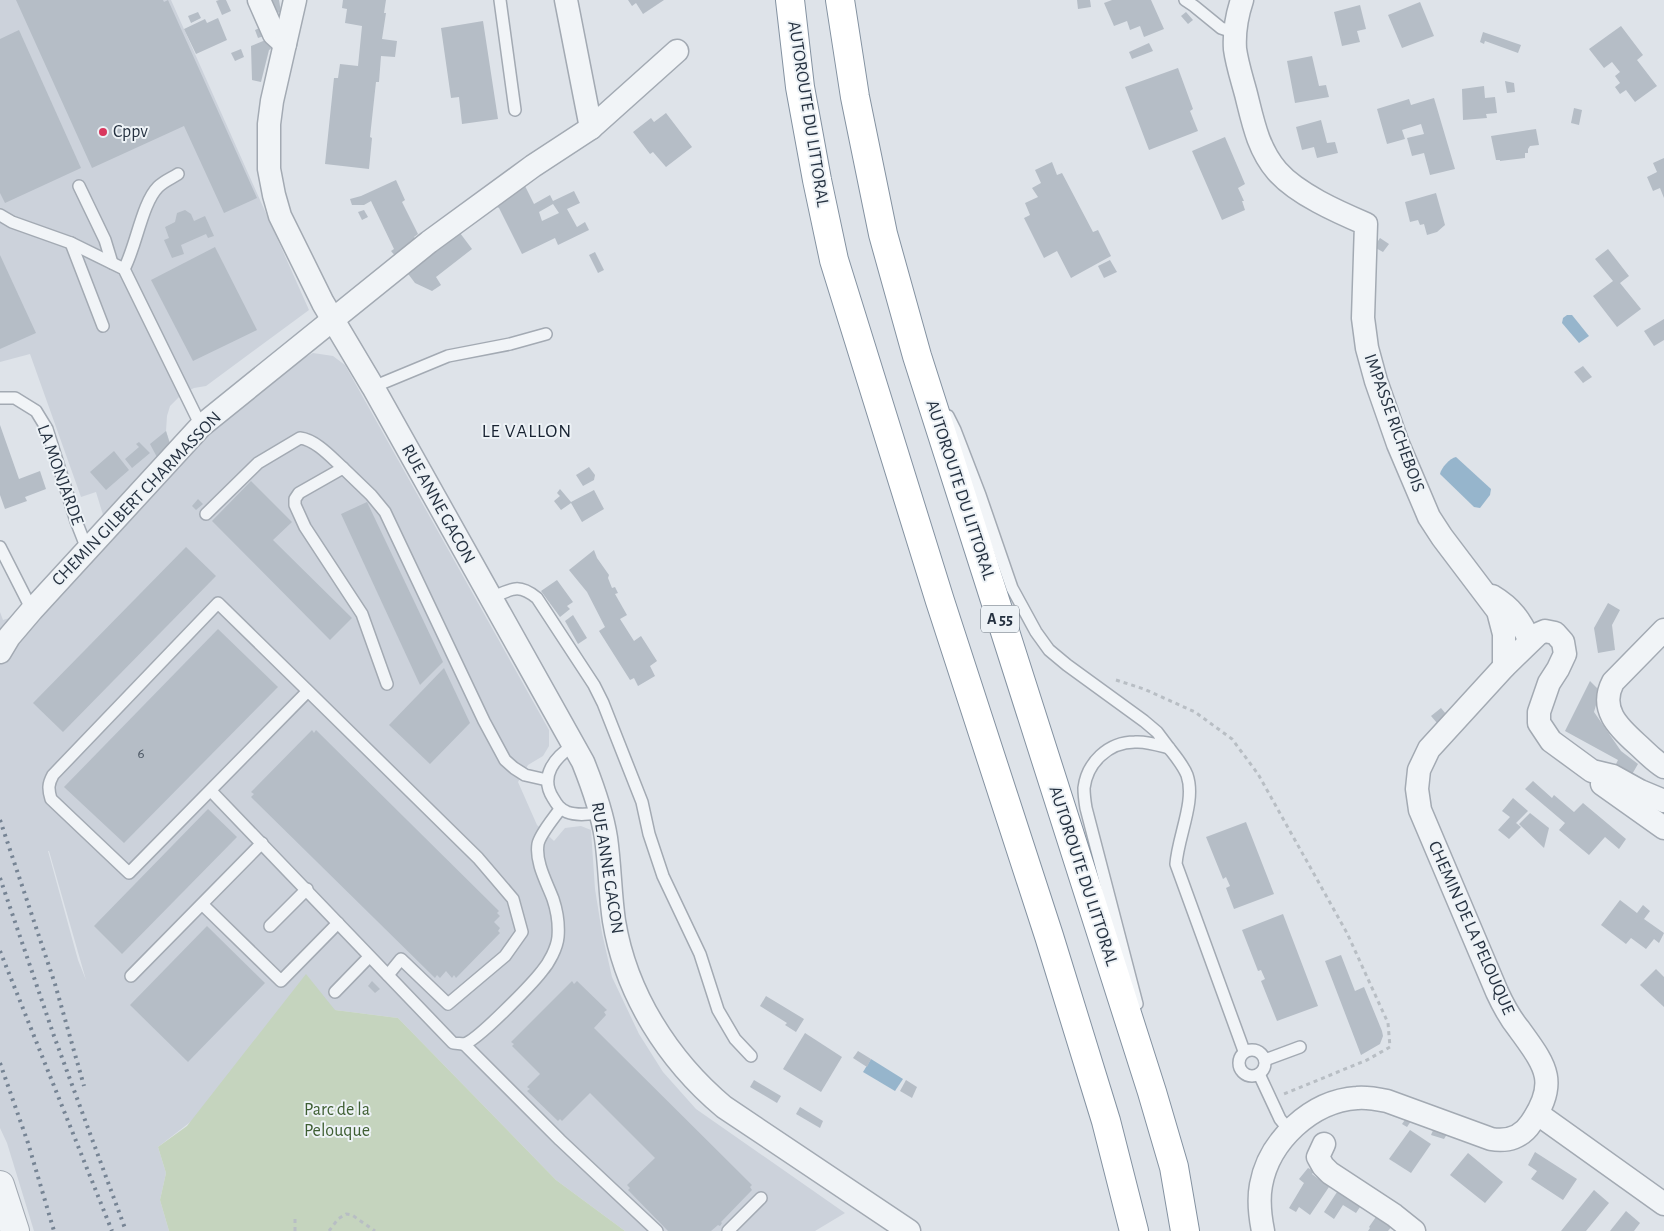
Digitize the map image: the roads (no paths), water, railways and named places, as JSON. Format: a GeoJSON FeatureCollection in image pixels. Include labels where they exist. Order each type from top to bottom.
{"type":"FeatureCollection","features":[{"type":"Feature","properties":{"kind":"highway","name":"AUTOROUTE DU LITTORAL"},"geometry":{"type":"LineString","coordinates":[[790,0],[800,87],[816,180],[834,260],[937,592],[1050,936],[1106,1121],[1134,1231]]}},
{"type":"Feature","properties":{"kind":"highway","name":"AUTOROUTE DU LITTORAL"},"geometry":{"type":"LineString","coordinates":[[840,0],[855,97],[883,234],[917,356],[1152,1092],[1174,1167],[1187,1231]]}},
{"type":"Feature","properties":{"kind":"street"},"geometry":{"type":"LineString","coordinates":[[259,0],[274,34],[285,44]]}},
{"type":"Feature","properties":{"kind":"street","name":"RUE ANNE GACON"},"geometry":{"type":"LineString","coordinates":[[295,0],[272,101],[269,124],[269,170],[280,216],[333,321],[574,745],[601,813],[606,838],[614,921],[619,943],[638,995],[670,1050],[689,1075],[724,1106],[909,1231]]}},
{"type":"Feature","properties":{"kind":"street"},"geometry":{"type":"LineString","coordinates":[[566,0],[591,128]]}},
{"type":"Feature","properties":{"kind":"street","name":"IMPASSE RICHEBOIS"},"geometry":{"type":"LineString","coordinates":[[1242,0],[1238,13],[1235,47],[1256,136],[1265,155],[1278,172],[1322,203],[1366,224],[1363,318],[1367,348],[1376,381],[1398,444],[1428,517],[1498,611],[1504,634],[1504,667]]}},
{"type":"Feature","properties":{"kind":"street","name":"CHEMIN GILBERT CHARMASSON"},"geometry":{"type":"LineString","coordinates":[[0,652],[9,637],[32,610],[201,426],[429,242],[533,166],[591,128],[677,51]]}},
{"type":"Feature","properties":{"kind":"street","name":"IMPASSE RICHEBOIS"},"geometry":{"type":"LineString","coordinates":[[1481,588],[1507,605],[1522,622],[1530,641]]}},
{"type":"Feature","properties":{"kind":"street"},"geometry":{"type":"LineString","coordinates":[[1664,630],[1613,682],[1608,697],[1610,714],[1616,723],[1656,762],[1664,767]]}},
{"type":"Feature","properties":{"kind":"street","name":"CHEMIN DE LA PELOUQUE"},"geometry":{"type":"LineString","coordinates":[[1263,1231],[1260,1216],[1261,1185],[1272,1156],[1290,1131],[1300,1121],[1342,1100],[1371,1098],[1387,1101],[1498,1140],[1514,1138],[1521,1134],[1538,1114],[1546,1091],[1547,1080],[1544,1069],[1539,1056],[1511,1018],[1497,992],[1420,810],[1417,789],[1419,770],[1429,749],[1504,667],[1530,641],[1545,631],[1555,633],[1563,642],[1565,654],[1558,669],[1548,683],[1539,712],[1539,723],[1551,741],[1592,771]]}},
{"type":"Feature","properties":{"kind":"street"},"geometry":{"type":"LineString","coordinates":[[1592,771],[1613,776],[1640,792],[1664,801]]}},
{"type":"Feature","properties":{"kind":"street"},"geometry":{"type":"LineString","coordinates":[[1592,771],[1606,787],[1664,828]]}},
{"type":"Feature","properties":{"kind":"street"},"geometry":{"type":"LineString","coordinates":[[1538,1114],[1664,1204]]}},
{"type":"Feature","properties":{"kind":"street"},"geometry":{"type":"LineString","coordinates":[[1324,1144],[1318,1157],[1330,1173],[1394,1215],[1414,1231]]}},
{"type":"Feature","properties":{"kind":"street"},"geometry":{"type":"LineString","coordinates":[[0,1185],[15,1231]]}},
{"type":"Feature","properties":{"kind":"lane"},"geometry":{"type":"LineString","coordinates":[[500,0],[514,110]]}},
{"type":"Feature","properties":{"kind":"lane"},"geometry":{"type":"LineString","coordinates":[[1185,0],[1221,28],[1236,33]]}},
{"type":"Feature","properties":{"kind":"lane"},"geometry":{"type":"LineString","coordinates":[[124,269],[130,257],[145,209],[158,187],[178,174]]}},
{"type":"Feature","properties":{"kind":"lane"},"geometry":{"type":"LineString","coordinates":[[79,186],[105,240],[112,264]]}},
{"type":"Feature","properties":{"kind":"lane"},"geometry":{"type":"LineString","coordinates":[[0,215],[12,222],[72,243],[124,269],[201,426]]}},
{"type":"Feature","properties":{"kind":"lane"},"geometry":{"type":"LineString","coordinates":[[72,243],[103,326]]}},
{"type":"Feature","properties":{"kind":"lane"},"geometry":{"type":"LineString","coordinates":[[372,387],[448,356],[510,344],[546,334]]}},
{"type":"Feature","properties":{"kind":"lane"},"geometry":{"type":"LineString","coordinates":[[917,356],[955,430],[1012,588],[1036,632],[1049,650],[1158,732],[1182,764],[1190,788],[1185,822],[1177,848],[1176,864],[1244,1051]]}},
{"type":"Feature","properties":{"kind":"lane","name":"LA MONJARDE"},"geometry":{"type":"LineString","coordinates":[[0,398],[15,398],[36,411],[47,429],[76,522],[87,549]]}},
{"type":"Feature","properties":{"kind":"lane"},"geometry":{"type":"LineString","coordinates":[[206,514],[258,463],[300,438],[313,442],[371,495],[384,512],[484,721],[505,760],[525,774],[547,780]]}},
{"type":"Feature","properties":{"kind":"lane"},"geometry":{"type":"LineString","coordinates":[[343,468],[298,493],[295,505],[305,527],[362,614],[387,684]]}},
{"type":"Feature","properties":{"kind":"lane"},"geometry":{"type":"LineString","coordinates":[[0,547],[32,610]]}},
{"type":"Feature","properties":{"kind":"lane"},"geometry":{"type":"LineString","coordinates":[[491,598],[514,589],[527,590],[537,598],[594,685],[642,802],[663,876],[700,954],[718,1010],[735,1039],[751,1056]]}},
{"type":"Feature","properties":{"kind":"lane"},"geometry":{"type":"LineString","coordinates":[[308,691],[129,873],[52,799],[48,790],[53,774],[218,603],[308,691],[478,858],[513,899],[522,932],[505,956],[448,1004],[402,959],[388,975]]}},
{"type":"Feature","properties":{"kind":"lane"},"geometry":{"type":"LineString","coordinates":[[1152,1092],[1137,1001],[1086,808],[1084,790],[1088,774],[1094,762],[1103,753],[1116,746],[1134,742],[1169,748]]}},
{"type":"Feature","properties":{"kind":"lane"},"geometry":{"type":"LineString","coordinates":[[574,745],[563,752],[550,769],[547,780],[550,793],[560,809],[577,814],[601,813]]}},
{"type":"Feature","properties":{"kind":"lane"},"geometry":{"type":"LineString","coordinates":[[211,791],[453,1042],[464,1044],[560,1140],[657,1231]]}},
{"type":"Feature","properties":{"kind":"lane"},"geometry":{"type":"LineString","coordinates":[[464,1044],[476,1037],[501,1015],[543,971],[553,954],[558,938],[558,920],[538,854],[538,843],[560,809]]}},
{"type":"Feature","properties":{"kind":"lane"},"geometry":{"type":"LineString","coordinates":[[132,976],[262,843]]}},
{"type":"Feature","properties":{"kind":"lane"},"geometry":{"type":"LineString","coordinates":[[270,926],[307,889]]}},
{"type":"Feature","properties":{"kind":"lane"},"geometry":{"type":"LineString","coordinates":[[202,905],[281,981],[338,923]]}},
{"type":"Feature","properties":{"kind":"lane"},"geometry":{"type":"LineString","coordinates":[[335,992],[369,956]]}},
{"type":"Feature","properties":{"kind":"lane"},"geometry":{"type":"LineString","coordinates":[[1265,1060],[1300,1047]]}},
{"type":"Feature","properties":{"kind":"lane"},"geometry":{"type":"LineString","coordinates":[[1248,1050],[1257,1050],[1264,1056],[1265,1060],[1264,1069],[1252,1077],[1241,1071],[1238,1062],[1241,1054],[1248,1050]]}},
{"type":"Feature","properties":{"kind":"lane"},"geometry":{"type":"LineString","coordinates":[[1259,1074],[1280,1119],[1290,1131]]}},
{"type":"Feature","properties":{"kind":"lane"},"geometry":{"type":"LineString","coordinates":[[728,1231],[762,1198]]}},
{"type":"Feature","properties":{"kind":"water"},"geometry":{"type":"Polygon","coordinates":[[[1567,315],[1572,315],[1589,336],[1579,343],[1562,323],[1563,318],[1567,315]]]}},
{"type":"Feature","properties":{"kind":"water"},"geometry":{"type":"Polygon","coordinates":[[[1456,457],[1491,489],[1490,495],[1480,508],[1474,507],[1440,474],[1446,464],[1456,457]]]}},
{"type":"Feature","properties":{"kind":"water"},"geometry":{"type":"Polygon","coordinates":[[[871,1059],[903,1079],[895,1091],[863,1072],[871,1059]]]}},
{"type":"Feature","properties":{"kind":"railway"},"geometry":{"type":"LineString","coordinates":[[0,820],[55,984],[84,1086]]}},
{"type":"Feature","properties":{"kind":"railway"},"geometry":{"type":"LineString","coordinates":[[0,878],[54,1036],[126,1231]]}},
{"type":"Feature","properties":{"kind":"railway"},"geometry":{"type":"LineString","coordinates":[[0,951],[112,1231]]}},
{"type":"Feature","properties":{"kind":"railway"},"geometry":{"type":"LineString","coordinates":[[0,1063],[28,1143],[54,1231]]}},
{"type":"Feature","properties":{"kind":"place","name":"Cppv"},"geometry":{"type":"Point","coordinates":[103,132]}},
{"type":"Feature","properties":{"kind":"district","name":"LE VALLON"},"geometry":{"type":"Point","coordinates":[527,431]}},
{"type":"Feature","properties":{"kind":"park label","name":"Parc de la Pelouque"},"geometry":{"type":"Point","coordinates":[337,1120]}}]}
